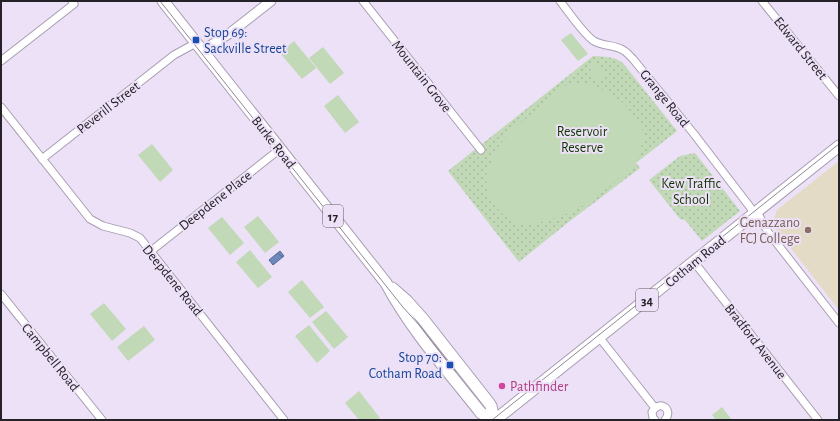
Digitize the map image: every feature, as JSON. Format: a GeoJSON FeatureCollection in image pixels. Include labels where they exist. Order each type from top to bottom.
{"type":"FeatureCollection","features":[{"type":"Feature","properties":{"kind":"main road","name":"Burke Road"},"geometry":{"type":"LineString","coordinates":[[162,1],[386,283],[399,307],[413,327],[481,413],[494,420]]}},
{"type":"Feature","properties":{"kind":"main road","name":"Cotham Road"},"geometry":{"type":"LineString","coordinates":[[494,420],[839,146]]}},
{"type":"Feature","properties":{"kind":"street"},"geometry":{"type":"LineString","coordinates":[[1,61],[74,4],[72,1]]}},
{"type":"Feature","properties":{"kind":"street"},"geometry":{"type":"LineString","coordinates":[[199,46],[230,33],[271,1]]}},
{"type":"Feature","properties":{"kind":"street","name":"Mountain Grove"},"geometry":{"type":"LineString","coordinates":[[363,1],[481,150]]}},
{"type":"Feature","properties":{"kind":"street","name":"Grange Road"},"geometry":{"type":"LineString","coordinates":[[560,1],[592,40],[603,45],[621,49],[633,59],[694,134],[839,323]]}},
{"type":"Feature","properties":{"kind":"street","name":"Edward Street"},"geometry":{"type":"LineString","coordinates":[[762,1],[839,96]]}},
{"type":"Feature","properties":{"kind":"street","name":"Peverill Street"},"geometry":{"type":"LineString","coordinates":[[42,159],[174,55],[199,46]]}},
{"type":"Feature","properties":{"kind":"street","name":"Deepdene Road"},"geometry":{"type":"LineString","coordinates":[[1,107],[90,219],[103,226],[130,233],[140,238],[284,420]]}},
{"type":"Feature","properties":{"kind":"street","name":"Deepdene Place"},"geometry":{"type":"LineString","coordinates":[[151,251],[280,149]]}},
{"type":"Feature","properties":{"kind":"street","name":"Bradford Avenue"},"geometry":{"type":"LineString","coordinates":[[694,262],[818,420]]}},
{"type":"Feature","properties":{"kind":"street","name":"Campbell Road"},"geometry":{"type":"LineString","coordinates":[[1,294],[102,420]]}},
{"type":"Feature","properties":{"kind":"street"},"geometry":{"type":"LineString","coordinates":[[599,337],[655,408]]}},
{"type":"Feature","properties":{"kind":"street"},"geometry":{"type":"LineString","coordinates":[[655,420],[652,412],[657,406],[662,406],[666,409],[668,416],[665,420]]}},
{"type":"Feature","properties":{"kind":"shaded area","name":"Genazzano FCJ College"},"geometry":{"type":"Polygon","coordinates":[[[839,161],[839,310],[772,224],[777,210],[839,161]]]}},
{"type":"Feature","properties":{"kind":"green space"},"geometry":{"type":"Polygon","coordinates":[[[571,33],[588,54],[578,61],[561,40],[571,33]]]}},
{"type":"Feature","properties":{"kind":"green space"},"geometry":{"type":"Polygon","coordinates":[[[294,41],[316,68],[302,79],[280,53],[294,41]]]}},
{"type":"Feature","properties":{"kind":"green space"},"geometry":{"type":"Polygon","coordinates":[[[323,47],[344,73],[330,84],[309,58],[323,47]]]}},
{"type":"Feature","properties":{"kind":"green space","name":"Reservoir Reserve"},"geometry":{"type":"Polygon","coordinates":[[[593,56],[612,58],[623,63],[677,131],[636,163],[640,168],[519,262],[448,171],[593,56]]]}},
{"type":"Feature","properties":{"kind":"green space"},"geometry":{"type":"Polygon","coordinates":[[[594,64],[606,72],[599,82],[588,74],[594,64]]]}},
{"type":"Feature","properties":{"kind":"green space","name":"Reservoir Reserve"},"geometry":{"type":"Polygon","coordinates":[[[569,83],[596,86],[625,104],[645,134],[638,160],[608,188],[586,204],[562,216],[531,225],[515,223],[500,212],[487,197],[486,175],[497,148],[512,130],[569,83]]]}},
{"type":"Feature","properties":{"kind":"green space"},"geometry":{"type":"Polygon","coordinates":[[[338,95],[359,122],[345,133],[324,106],[338,95]]]}},
{"type":"Feature","properties":{"kind":"green space"},"geometry":{"type":"Polygon","coordinates":[[[152,144],[173,170],[160,182],[138,155],[152,144]]]}},
{"type":"Feature","properties":{"kind":"green space","name":"Kew Traffic School"},"geometry":{"type":"Polygon","coordinates":[[[695,153],[740,211],[702,241],[685,220],[680,219],[649,180],[680,156],[695,153]]]}},
{"type":"Feature","properties":{"kind":"green space"},"geometry":{"type":"Polygon","coordinates":[[[258,216],[279,242],[265,253],[244,227],[258,216]]]}},
{"type":"Feature","properties":{"kind":"green space"},"geometry":{"type":"Polygon","coordinates":[[[222,217],[244,243],[230,255],[208,228],[222,217]]]}},
{"type":"Feature","properties":{"kind":"green space"},"geometry":{"type":"Polygon","coordinates":[[[250,250],[272,277],[258,288],[236,262],[250,250]]]}},
{"type":"Feature","properties":{"kind":"green space"},"geometry":{"type":"Polygon","coordinates":[[[302,280],[324,307],[310,318],[288,292],[302,280]]]}},
{"type":"Feature","properties":{"kind":"green space"},"geometry":{"type":"Polygon","coordinates":[[[104,303],[126,329],[112,341],[90,314],[104,303]]]}},
{"type":"Feature","properties":{"kind":"green space"},"geometry":{"type":"Polygon","coordinates":[[[326,311],[348,337],[334,349],[312,322],[326,311]]]}},
{"type":"Feature","properties":{"kind":"green space"},"geometry":{"type":"Polygon","coordinates":[[[309,325],[330,351],[317,363],[295,336],[309,325]]]}},
{"type":"Feature","properties":{"kind":"green space"},"geometry":{"type":"Polygon","coordinates":[[[144,326],[155,340],[128,361],[117,347],[144,326]]]}},
{"type":"Feature","properties":{"kind":"green space"},"geometry":{"type":"Polygon","coordinates":[[[359,391],[380,418],[378,420],[359,420],[345,403],[359,391]]]}},
{"type":"Feature","properties":{"kind":"green space"},"geometry":{"type":"Polygon","coordinates":[[[722,407],[732,420],[716,420],[712,415],[722,407]]]}},
{"type":"Feature","properties":{"kind":"water"},"geometry":{"type":"Polygon","coordinates":[[[280,251],[284,256],[273,265],[269,260],[280,251]]]}},
{"type":"Feature","properties":{"kind":"tram line"},"geometry":{"type":"LineString","coordinates":[[160,1],[456,372]]}},
{"type":"Feature","properties":{"kind":"tram line"},"geometry":{"type":"LineString","coordinates":[[492,420],[839,144]]}},
{"type":"Feature","properties":{"kind":"place","name":"Stop 69: Sackville Street"},"geometry":{"type":"Point","coordinates":[196,40]}},
{"type":"Feature","properties":{"kind":"place","name":"Genazzano FCJ College"},"geometry":{"type":"Point","coordinates":[808,230]}},
{"type":"Feature","properties":{"kind":"place","name":"Stop 70: Cotham Road"},"geometry":{"type":"Point","coordinates":[450,365]}},
{"type":"Feature","properties":{"kind":"place","name":"Pathfinder"},"geometry":{"type":"Point","coordinates":[502,386]}}]}
